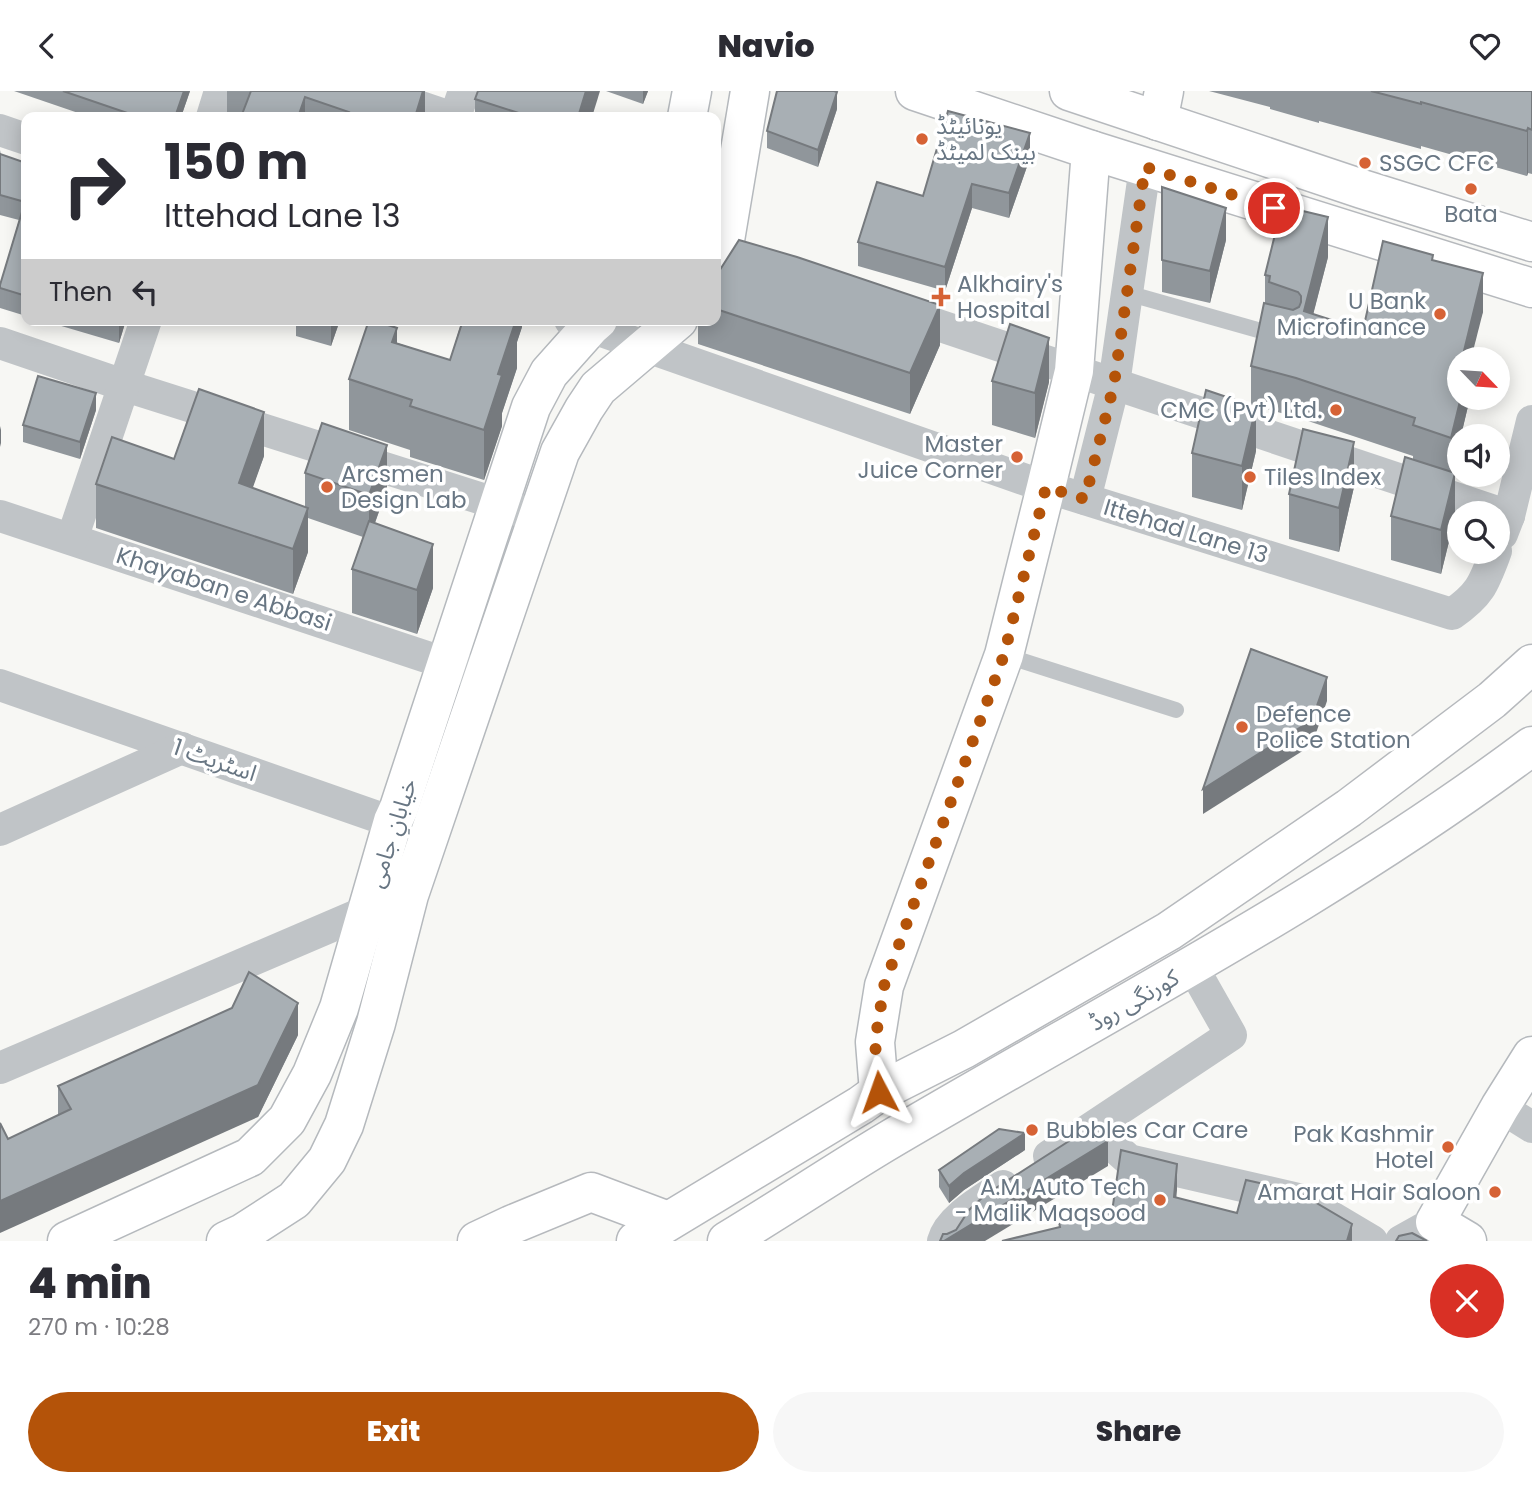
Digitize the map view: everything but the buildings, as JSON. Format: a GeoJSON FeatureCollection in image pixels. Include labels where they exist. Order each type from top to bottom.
{"type":"FeatureCollection","features":[{"type":"Feature","properties":{"kind":"main road"},"geometry":{"type":"LineString","coordinates":[[688,112],[692,91]]}},
{"type":"Feature","properties":{"kind":"main road"},"geometry":{"type":"LineString","coordinates":[[729,259],[750,91]]}},
{"type":"Feature","properties":{"kind":"main road"},"geometry":{"type":"LineString","coordinates":[[915,91],[1091,150],[1532,288]]}},
{"type":"Feature","properties":{"kind":"main road"},"geometry":{"type":"LineString","coordinates":[[1069,91],[1161,106],[1362,188],[1532,242]]}},
{"type":"Feature","properties":{"kind":"main road"},"geometry":{"type":"LineString","coordinates":[[870,1098],[884,986],[1004,655],[1074,371],[1091,150]]}},
{"type":"Feature","properties":{"kind":"main road","name":"خیابانِ جامی"},"geometry":{"type":"LineString","coordinates":[[226,1241],[293,1200],[327,1160],[344,1125],[376,1023],[409,895],[414,821],[444,673],[531,407],[549,373],[583,326]]}},
{"type":"Feature","properties":{"kind":"main road","name":"خیابانِ جامی"},"geometry":{"type":"LineString","coordinates":[[67,1241],[250,1157],[287,1120],[312,1074],[339,1009],[367,911],[480,687],[560,452],[598,388],[671,326]]}},
{"type":"Feature","properties":{"kind":"main road"},"geometry":{"type":"LineString","coordinates":[[1492,700],[1532,654]]}},
{"type":"Feature","properties":{"kind":"main road","name":"کورنگی روڈ"},"geometry":{"type":"LineString","coordinates":[[636,1241],[870,1098],[964,1049],[1169,931],[1349,808],[1492,700],[1532,664]]}},
{"type":"Feature","properties":{"kind":"main road","name":"کورنگی روڈ"},"geometry":{"type":"LineString","coordinates":[[727,1241],[883,1144],[1192,966],[1393,843],[1528,756]]}},
{"type":"Feature","properties":{"kind":"main road"},"geometry":{"type":"LineString","coordinates":[[1467,1241],[1435,1222],[1516,1117],[1532,1056]]}},
{"type":"Feature","properties":{"kind":"main road"},"geometry":{"type":"LineString","coordinates":[[477,1241],[591,1192],[675,1216]]}},
{"type":"Feature","properties":{"kind":"street"},"geometry":{"type":"LineString","coordinates":[[214,112],[220,91]]}},
{"type":"Feature","properties":{"kind":"street"},"geometry":{"type":"LineString","coordinates":[[374,91],[438,112]]}},
{"type":"Feature","properties":{"kind":"street"},"geometry":{"type":"LineString","coordinates":[[455,112],[464,91]]}},
{"type":"Feature","properties":{"kind":"street"},"geometry":{"type":"LineString","coordinates":[[0,131],[21,137]]}},
{"type":"Feature","properties":{"kind":"street"},"geometry":{"type":"LineString","coordinates":[[1085,499],[1114,384],[1145,167]]}},
{"type":"Feature","properties":{"kind":"street"},"geometry":{"type":"LineString","coordinates":[[877,305],[1114,384],[1447,510]]}},
{"type":"Feature","properties":{"kind":"street"},"geometry":{"type":"LineString","coordinates":[[72,539],[144,326]]}},
{"type":"Feature","properties":{"kind":"street","name":"Ittehad Lane 13"},"geometry":{"type":"LineString","coordinates":[[596,326],[1046,487],[1452,614],[1483,586],[1491,564]]}},
{"type":"Feature","properties":{"kind":"street"},"geometry":{"type":"LineString","coordinates":[[0,343],[538,517]]}},
{"type":"Feature","properties":{"kind":"street"},"geometry":{"type":"LineString","coordinates":[[1510,505],[1532,422]]}},
{"type":"Feature","properties":{"kind":"street","name":"Khayaban e Abbasi"},"geometry":{"type":"LineString","coordinates":[[0,516],[72,539],[480,687]]}},
{"type":"Feature","properties":{"kind":"street","name":"اسٹریٹ 1"},"geometry":{"type":"LineString","coordinates":[[0,685],[181,748],[414,821]]}},
{"type":"Feature","properties":{"kind":"street"},"geometry":{"type":"LineString","coordinates":[[0,830],[181,748]]}},
{"type":"Feature","properties":{"kind":"street"},"geometry":{"type":"LineString","coordinates":[[0,1068],[367,911]]}},
{"type":"Feature","properties":{"kind":"street"},"geometry":{"type":"LineString","coordinates":[[943,1241],[955,1222],[974,1205],[1231,1035],[1192,966]]}},
{"type":"Feature","properties":{"kind":"street"},"geometry":{"type":"LineString","coordinates":[[1093,1128],[1129,1160],[1304,1200],[1372,1241]]}},
{"type":"Feature","properties":{"kind":"street"},"geometry":{"type":"LineString","coordinates":[[1401,1241],[1435,1222]]}},
{"type":"Feature","properties":{"kind":"lane"},"geometry":{"type":"LineString","coordinates":[[1127,293],[1291,339]]}},
{"type":"Feature","properties":{"kind":"lane"},"geometry":{"type":"LineString","coordinates":[[1004,655],[1176,710]]}},
{"type":"Feature","properties":{"kind":"place","name":"یونائیٹڈ بینک لمیٹڈ"},"geometry":{"type":"Point","coordinates":[922,139]}},
{"type":"Feature","properties":{"kind":"place","name":"SSGC CFC"},"geometry":{"type":"Point","coordinates":[1365,163]}},
{"type":"Feature","properties":{"kind":"place","name":"Bata"},"geometry":{"type":"Point","coordinates":[1471,189]}},
{"type":"Feature","properties":{"kind":"place","name":"Alkhairy's Hospital"},"geometry":{"type":"Point","coordinates":[941,297]}},
{"type":"Feature","properties":{"kind":"place","name":"U Bank Microfinance"},"geometry":{"type":"Point","coordinates":[1440,314]}},
{"type":"Feature","properties":{"kind":"place","name":"CMC (Pvt) Ltd."},"geometry":{"type":"Point","coordinates":[1336,410]}},
{"type":"Feature","properties":{"kind":"place","name":"Master Juice Corner"},"geometry":{"type":"Point","coordinates":[1017,457]}},
{"type":"Feature","properties":{"kind":"place","name":"Tiles Index"},"geometry":{"type":"Point","coordinates":[1250,477]}},
{"type":"Feature","properties":{"kind":"place","name":"Arcsmen Design Lab"},"geometry":{"type":"Point","coordinates":[327,487]}},
{"type":"Feature","properties":{"kind":"place","name":"Defence Police Station"},"geometry":{"type":"Point","coordinates":[1242,727]}},
{"type":"Feature","properties":{"kind":"place","name":"Bubbles Car Care"},"geometry":{"type":"Point","coordinates":[1032,1130]}},
{"type":"Feature","properties":{"kind":"place","name":"Pak Kashmir Hotel"},"geometry":{"type":"Point","coordinates":[1448,1147]}},
{"type":"Feature","properties":{"kind":"place","name":"Amarat Hair Saloon"},"geometry":{"type":"Point","coordinates":[1495,1192]}},
{"type":"Feature","properties":{"kind":"place","name":"A.M. Auto Tech - Malik Maqsood"},"geometry":{"type":"Point","coordinates":[1160,1200]}},
{"type":"Feature","properties":{"kind":"route"},"geometry":{"type":"LineString","coordinates":[[879,1092],[875,1042],[884,986],[1004,655],[1046,487],[1085,499],[1114,384],[1145,167],[1274,208]]}}]}
